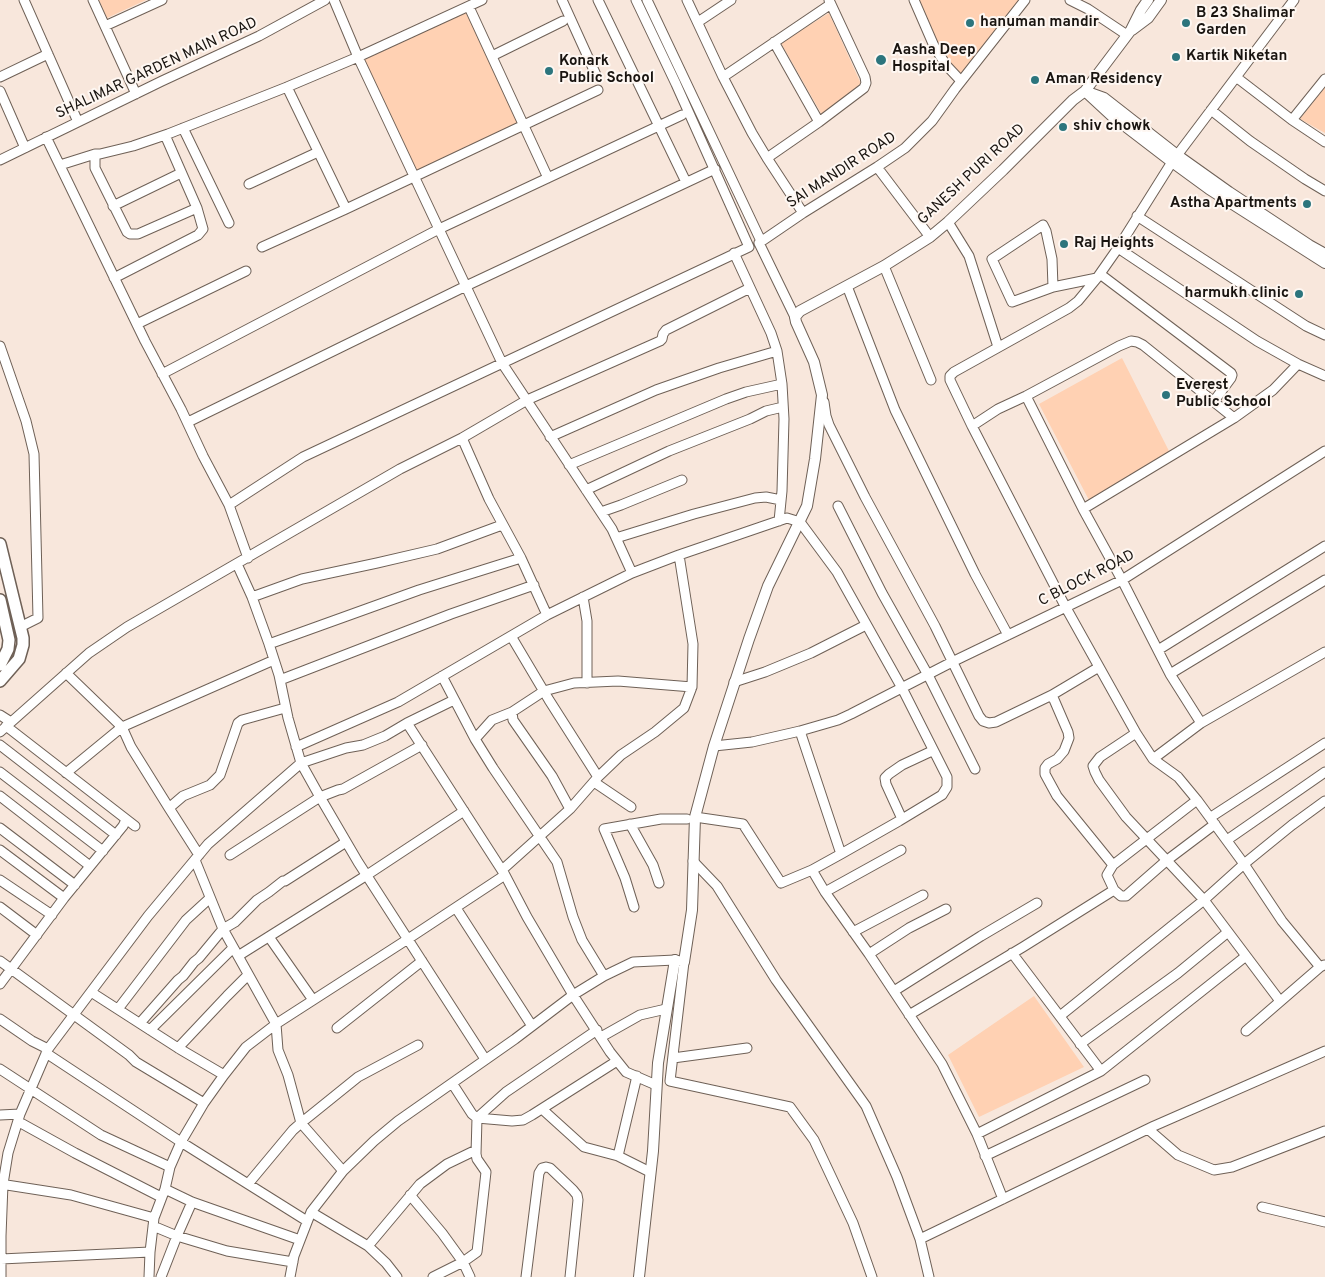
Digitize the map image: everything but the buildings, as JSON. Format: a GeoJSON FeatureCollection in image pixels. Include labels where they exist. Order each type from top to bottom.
{"type":"FeatureCollection","features":[{"type":"Feature","properties":{"kind":"main road"},"geometry":{"type":"LineString","coordinates":[[0,544],[23,638],[22,651],[15,664],[0,681]]}},
{"type":"Feature","properties":{"kind":"main road"},"geometry":{"type":"LineString","coordinates":[[0,600],[9,640],[8,649],[0,665]]}},
{"type":"Feature","properties":{"kind":"street"},"geometry":{"type":"LineString","coordinates":[[24,0],[78,122]]}},
{"type":"Feature","properties":{"kind":"street"},"geometry":{"type":"LineString","coordinates":[[93,0],[136,94]]}},
{"type":"Feature","properties":{"kind":"street"},"geometry":{"type":"LineString","coordinates":[[105,26],[162,0]]}},
{"type":"Feature","properties":{"kind":"street","name":"SHALIMAR GARDEN MAIN ROAD"},"geometry":{"type":"LineString","coordinates":[[0,160],[259,36],[325,0]]}},
{"type":"Feature","properties":{"kind":"street"},"geometry":{"type":"LineString","coordinates":[[334,0],[358,57],[502,363],[612,529],[632,573]]}},
{"type":"Feature","properties":{"kind":"street"},"geometry":{"type":"LineString","coordinates":[[60,165],[165,136],[358,57],[482,0]]}},
{"type":"Feature","properties":{"kind":"street"},"geometry":{"type":"LineString","coordinates":[[562,0],[598,77]]}},
{"type":"Feature","properties":{"kind":"street"},"geometry":{"type":"LineString","coordinates":[[598,0],[686,182]]}},
{"type":"Feature","properties":{"kind":"street"},"geometry":{"type":"LineString","coordinates":[[229,505],[303,457],[749,247],[715,169],[636,0]]}},
{"type":"Feature","properties":{"kind":"street"},"geometry":{"type":"LineString","coordinates":[[647,0],[761,241],[759,242],[796,317],[796,322],[814,362],[830,426],[979,716],[983,721],[989,723],[996,722],[1052,695],[1099,667]]}},
{"type":"Feature","properties":{"kind":"street"},"geometry":{"type":"LineString","coordinates":[[687,0],[723,77],[766,158],[803,213]]}},
{"type":"Feature","properties":{"kind":"street"},"geometry":{"type":"LineString","coordinates":[[698,22],[731,0]]}},
{"type":"Feature","properties":{"kind":"street"},"geometry":{"type":"LineString","coordinates":[[914,0],[934,46],[946,65],[962,81]]}},
{"type":"Feature","properties":{"kind":"street","name":"SAI MANDIR ROAD"},"geometry":{"type":"LineString","coordinates":[[761,241],[905,148],[932,121],[1025,0]]}},
{"type":"Feature","properties":{"kind":"street"},"geometry":{"type":"LineString","coordinates":[[1070,0],[1129,33]]}},
{"type":"Feature","properties":{"kind":"street"},"geometry":{"type":"LineString","coordinates":[[1129,33],[1148,0]]}},
{"type":"Feature","properties":{"kind":"street"},"geometry":{"type":"LineString","coordinates":[[1129,33],[1148,18],[1161,0]]}},
{"type":"Feature","properties":{"kind":"street"},"geometry":{"type":"LineString","coordinates":[[1246,1031],[1323,966],[1282,921],[1244,864],[1197,800],[1178,777],[1153,759],[1136,733],[1066,606],[972,426],[951,384],[950,376],[1078,301],[1099,276],[1118,248],[1174,158],[1294,0]]}},
{"type":"Feature","properties":{"kind":"street"},"geometry":{"type":"LineString","coordinates":[[723,77],[830,2],[865,77],[866,83],[864,88],[819,122],[766,158]]}},
{"type":"Feature","properties":{"kind":"street"},"geometry":{"type":"LineString","coordinates":[[469,7],[548,178]]}},
{"type":"Feature","properties":{"kind":"street"},"geometry":{"type":"LineString","coordinates":[[492,56],[563,20]]}},
{"type":"Feature","properties":{"kind":"street","name":"GANESH PURI ROAD"},"geometry":{"type":"LineString","coordinates":[[796,317],[800,312],[884,266],[930,237],[948,222],[1073,100],[1085,91],[1129,33]]}},
{"type":"Feature","properties":{"kind":"street"},"geometry":{"type":"LineString","coordinates":[[774,42],[819,122]]}},
{"type":"Feature","properties":{"kind":"street"},"geometry":{"type":"LineString","coordinates":[[0,77],[48,54]]}},
{"type":"Feature","properties":{"kind":"street"},"geometry":{"type":"LineString","coordinates":[[1236,77],[1292,120],[1325,142]]}},
{"type":"Feature","properties":{"kind":"street"},"geometry":{"type":"LineString","coordinates":[[1292,120],[1325,78]]}},
{"type":"Feature","properties":{"kind":"street"},"geometry":{"type":"LineString","coordinates":[[287,87],[346,210]]}},
{"type":"Feature","properties":{"kind":"street"},"geometry":{"type":"LineString","coordinates":[[262,247],[346,210],[598,90]]}},
{"type":"Feature","properties":{"kind":"street"},"geometry":{"type":"LineString","coordinates":[[0,91],[25,148]]}},
{"type":"Feature","properties":{"kind":"street"},"geometry":{"type":"LineString","coordinates":[[1085,91],[1112,116],[1174,158],[1325,254]]}},
{"type":"Feature","properties":{"kind":"street"},"geometry":{"type":"LineString","coordinates":[[1211,110],[1250,141],[1325,191]]}},
{"type":"Feature","properties":{"kind":"street"},"geometry":{"type":"LineString","coordinates":[[162,374],[439,229],[682,115]]}},
{"type":"Feature","properties":{"kind":"street"},"geometry":{"type":"LineString","coordinates":[[183,128],[229,223]]}},
{"type":"Feature","properties":{"kind":"street"},"geometry":{"type":"LineString","coordinates":[[114,278],[198,235],[203,229],[197,208],[165,136]]}},
{"type":"Feature","properties":{"kind":"street"},"geometry":{"type":"LineString","coordinates":[[46,137],[114,278],[229,505],[248,558]]}},
{"type":"Feature","properties":{"kind":"street"},"geometry":{"type":"LineString","coordinates":[[249,184],[318,152]]}},
{"type":"Feature","properties":{"kind":"street"},"geometry":{"type":"LineString","coordinates":[[96,154],[95,168],[127,232],[138,234],[197,208]]}},
{"type":"Feature","properties":{"kind":"street"},"geometry":{"type":"LineString","coordinates":[[1174,158],[1209,189],[1325,263]]}},
{"type":"Feature","properties":{"kind":"street"},"geometry":{"type":"LineString","coordinates":[[877,167],[930,237]]}},
{"type":"Feature","properties":{"kind":"street"},"geometry":{"type":"LineString","coordinates":[[188,422],[466,286],[715,169]]}},
{"type":"Feature","properties":{"kind":"street"},"geometry":{"type":"LineString","coordinates":[[113,206],[181,173]]}},
{"type":"Feature","properties":{"kind":"street"},"geometry":{"type":"LineString","coordinates":[[1137,216],[1306,326],[1325,335]]}},
{"type":"Feature","properties":{"kind":"street"},"geometry":{"type":"LineString","coordinates":[[948,222],[969,256],[998,347]]}},
{"type":"Feature","properties":{"kind":"street"},"geometry":{"type":"LineString","coordinates":[[1053,287],[1052,258],[1043,225],[992,259],[1012,302],[1053,287],[1099,276],[1231,373],[1231,378],[1214,401]]}},
{"type":"Feature","properties":{"kind":"street"},"geometry":{"type":"LineString","coordinates":[[1118,248],[1256,341],[1298,364],[1325,376]]}},
{"type":"Feature","properties":{"kind":"street"},"geometry":{"type":"LineString","coordinates":[[734,253],[771,332],[777,351],[784,407],[781,500],[783,519]]}},
{"type":"Feature","properties":{"kind":"street"},"geometry":{"type":"LineString","coordinates":[[884,266],[931,380]]}},
{"type":"Feature","properties":{"kind":"street"},"geometry":{"type":"LineString","coordinates":[[137,324],[246,270]]}},
{"type":"Feature","properties":{"kind":"street"},"geometry":{"type":"LineString","coordinates":[[847,286],[895,410],[974,574],[1008,635]]}},
{"type":"Feature","properties":{"kind":"street"},"geometry":{"type":"LineString","coordinates":[[6,726],[90,653],[127,627],[400,469],[462,438],[527,400],[660,341],[662,334],[666,330],[750,288]]}},
{"type":"Feature","properties":{"kind":"street"},"geometry":{"type":"LineString","coordinates":[[972,426],[998,409],[1132,341],[1143,345],[1234,418]]}},
{"type":"Feature","properties":{"kind":"street"},"geometry":{"type":"LineString","coordinates":[[0,346],[26,421],[34,454],[38,618],[20,627]]}},
{"type":"Feature","properties":{"kind":"street"},"geometry":{"type":"LineString","coordinates":[[550,437],[656,390],[719,368],[777,351]]}},
{"type":"Feature","properties":{"kind":"street"},"geometry":{"type":"LineString","coordinates":[[1083,509],[1234,418],[1273,390],[1298,364]]}},
{"type":"Feature","properties":{"kind":"street"},"geometry":{"type":"LineString","coordinates":[[569,465],[726,399],[746,392],[782,384]]}},
{"type":"Feature","properties":{"kind":"street"},"geometry":{"type":"LineString","coordinates":[[639,1277],[653,1151],[658,1063],[666,1009],[692,910],[693,861],[691,818],[734,682],[768,586],[806,506],[814,468],[822,395]]}},
{"type":"Feature","properties":{"kind":"street"},"geometry":{"type":"LineString","coordinates":[[1026,396],[1170,674],[1201,723]]}},
{"type":"Feature","properties":{"kind":"street"},"geometry":{"type":"LineString","coordinates":[[586,490],[669,451],[766,412],[784,407]]}},
{"type":"Feature","properties":{"kind":"street"},"geometry":{"type":"LineString","coordinates":[[462,438],[489,499],[521,558],[547,615]]}},
{"type":"Feature","properties":{"kind":"street","name":"C BLOCK ROAD"},"geometry":{"type":"LineString","coordinates":[[714,746],[752,742],[800,731],[838,720],[851,714],[952,662],[1122,580],[1325,451]]}},
{"type":"Feature","properties":{"kind":"street"},"geometry":{"type":"LineString","coordinates":[[601,512],[682,480]]}},
{"type":"Feature","properties":{"kind":"street"},"geometry":{"type":"LineString","coordinates":[[616,538],[755,498],[766,497],[781,500]]}},
{"type":"Feature","properties":{"kind":"street"},"geometry":{"type":"LineString","coordinates":[[838,506],[882,593],[928,675],[975,769]]}},
{"type":"Feature","properties":{"kind":"street"},"geometry":{"type":"LineString","coordinates":[[296,747],[398,702],[547,615],[632,573],[783,519],[800,522],[837,572],[902,688],[947,778],[947,787],[942,795],[841,854],[812,870],[781,883],[742,824],[691,818],[661,819],[603,830],[625,878],[634,907]]}},
{"type":"Feature","properties":{"kind":"street"},"geometry":{"type":"LineString","coordinates":[[252,597],[302,579],[437,549],[502,525]]}},
{"type":"Feature","properties":{"kind":"street"},"geometry":{"type":"LineString","coordinates":[[1158,650],[1325,546]]}},
{"type":"Feature","properties":{"kind":"street"},"geometry":{"type":"LineString","coordinates":[[149,1277],[154,1222],[170,1167],[181,1142],[204,1103],[246,1047],[276,1024],[456,908],[503,872],[570,809],[596,779],[621,755],[655,732],[684,708],[692,687],[693,644],[679,555]]}},
{"type":"Feature","properties":{"kind":"street"},"geometry":{"type":"LineString","coordinates":[[269,644],[428,587],[521,558]]}},
{"type":"Feature","properties":{"kind":"street"},"geometry":{"type":"LineString","coordinates":[[237,564],[252,597],[269,644],[301,763],[346,842],[485,1059]]}},
{"type":"Feature","properties":{"kind":"street"},"geometry":{"type":"LineString","coordinates":[[1170,674],[1325,580]]}},
{"type":"Feature","properties":{"kind":"street"},"geometry":{"type":"LineString","coordinates":[[280,680],[451,614],[534,585]]}},
{"type":"Feature","properties":{"kind":"street"},"geometry":{"type":"LineString","coordinates":[[583,597],[586,621],[587,683]]}},
{"type":"Feature","properties":{"kind":"street"},"geometry":{"type":"LineString","coordinates":[[734,682],[765,672],[811,653],[866,625]]}},
{"type":"Feature","properties":{"kind":"street"},"geometry":{"type":"LineString","coordinates":[[510,636],[596,779],[631,807]]}},
{"type":"Feature","properties":{"kind":"street"},"geometry":{"type":"LineString","coordinates":[[1153,759],[1201,723],[1325,652]]}},
{"type":"Feature","properties":{"kind":"street"},"geometry":{"type":"LineString","coordinates":[[66,773],[122,727],[274,660]]}},
{"type":"Feature","properties":{"kind":"street"},"geometry":{"type":"LineString","coordinates":[[66,673],[122,727],[131,747],[197,857],[210,898],[223,929],[276,1024],[278,1050],[288,1075],[301,1123],[342,1171]]}},
{"type":"Feature","properties":{"kind":"street"},"geometry":{"type":"LineString","coordinates":[[442,676],[475,739],[557,862],[573,917],[582,940],[604,976]]}},
{"type":"Feature","properties":{"kind":"street"},"geometry":{"type":"LineString","coordinates":[[475,739],[492,720],[512,712],[544,691],[574,683],[618,681],[692,687]]}},
{"type":"Feature","properties":{"kind":"street"},"geometry":{"type":"LineString","coordinates":[[1052,695],[1069,738],[1061,754],[1045,768],[1045,774],[1057,796],[1114,864]]}},
{"type":"Feature","properties":{"kind":"street"},"geometry":{"type":"LineString","coordinates":[[2,1277],[0,1236],[1,1184],[19,1118],[47,1051],[148,916],[208,844],[301,763],[346,748],[363,745],[385,736],[454,700]]}},
{"type":"Feature","properties":{"kind":"street"},"geometry":{"type":"LineString","coordinates":[[169,808],[182,796],[210,784],[220,775],[238,723],[242,720],[285,708]]}},
{"type":"Feature","properties":{"kind":"street"},"geometry":{"type":"LineString","coordinates":[[512,712],[513,720],[552,776],[570,809]]}},
{"type":"Feature","properties":{"kind":"street"},"geometry":{"type":"LineString","coordinates":[[0,715],[6,726],[135,826]]}},
{"type":"Feature","properties":{"kind":"street"},"geometry":{"type":"LineString","coordinates":[[407,723],[503,872],[527,917],[573,994],[617,1061],[626,1072],[656,1085]]}},
{"type":"Feature","properties":{"kind":"street"},"geometry":{"type":"LineString","coordinates":[[800,731],[841,854]]}},
{"type":"Feature","properties":{"kind":"street"},"geometry":{"type":"LineString","coordinates":[[1136,733],[1100,757],[1093,766],[1094,772],[1126,817],[1204,900],[1280,1001]]}},
{"type":"Feature","properties":{"kind":"street"},"geometry":{"type":"LineString","coordinates":[[1197,800],[1114,864],[1107,875],[1114,890],[1121,896],[1126,896],[1213,821],[1325,743]]}},
{"type":"Feature","properties":{"kind":"street"},"geometry":{"type":"LineString","coordinates":[[230,855],[320,798],[349,786],[422,744]]}},
{"type":"Feature","properties":{"kind":"street"},"geometry":{"type":"LineString","coordinates":[[0,745],[116,835]]}},
{"type":"Feature","properties":{"kind":"street"},"geometry":{"type":"LineString","coordinates":[[902,818],[885,778],[902,765],[932,751]]}},
{"type":"Feature","properties":{"kind":"street"},"geometry":{"type":"LineString","coordinates":[[0,772],[103,851]]}},
{"type":"Feature","properties":{"kind":"street"},"geometry":{"type":"LineString","coordinates":[[1227,840],[1325,772]]}},
{"type":"Feature","properties":{"kind":"street"},"geometry":{"type":"LineString","coordinates":[[0,796],[90,866]]}},
{"type":"Feature","properties":{"kind":"street"},"geometry":{"type":"LineString","coordinates":[[1060,1016],[1204,900],[1244,864],[1325,801]]}},
{"type":"Feature","properties":{"kind":"street"},"geometry":{"type":"LineString","coordinates":[[150,1030],[236,952],[269,937],[464,811]]}},
{"type":"Feature","properties":{"kind":"street"},"geometry":{"type":"LineString","coordinates":[[0,984],[64,898],[116,835],[126,820]]}},
{"type":"Feature","properties":{"kind":"street"},"geometry":{"type":"LineString","coordinates":[[630,824],[653,866],[659,883]]}},
{"type":"Feature","properties":{"kind":"street"},"geometry":{"type":"LineString","coordinates":[[0,828],[75,885]]}},
{"type":"Feature","properties":{"kind":"street"},"geometry":{"type":"LineString","coordinates":[[140,1023],[223,929],[235,922],[257,900],[281,882],[346,842]]}},
{"type":"Feature","properties":{"kind":"street"},"geometry":{"type":"LineString","coordinates":[[0,850],[64,898]]}},
{"type":"Feature","properties":{"kind":"street"},"geometry":{"type":"LineString","coordinates":[[825,892],[901,850]]}},
{"type":"Feature","properties":{"kind":"street"},"geometry":{"type":"LineString","coordinates":[[693,861],[717,886],[776,980],[866,1106],[897,1177],[920,1239],[929,1277]]}},
{"type":"Feature","properties":{"kind":"street"},"geometry":{"type":"LineString","coordinates":[[812,870],[942,1064],[977,1134],[1003,1199]]}},
{"type":"Feature","properties":{"kind":"street"},"geometry":{"type":"LineString","coordinates":[[0,880],[52,915]]}},
{"type":"Feature","properties":{"kind":"street"},"geometry":{"type":"LineString","coordinates":[[909,1015],[1114,890]]}},
{"type":"Feature","properties":{"kind":"street"},"geometry":{"type":"LineString","coordinates":[[853,932],[923,895]]}},
{"type":"Feature","properties":{"kind":"street"},"geometry":{"type":"LineString","coordinates":[[118,1009],[186,920],[210,898]]}},
{"type":"Feature","properties":{"kind":"street"},"geometry":{"type":"LineString","coordinates":[[894,991],[1037,903]]}},
{"type":"Feature","properties":{"kind":"street"},"geometry":{"type":"LineString","coordinates":[[0,907],[37,935]]}},
{"type":"Feature","properties":{"kind":"street"},"geometry":{"type":"LineString","coordinates":[[456,908],[532,1026]]}},
{"type":"Feature","properties":{"kind":"street"},"geometry":{"type":"LineString","coordinates":[[869,954],[909,928],[946,909]]}},
{"type":"Feature","properties":{"kind":"street"},"geometry":{"type":"LineString","coordinates":[[1080,1044],[1178,973],[1228,932]]}},
{"type":"Feature","properties":{"kind":"street"},"geometry":{"type":"LineString","coordinates":[[269,937],[313,1000]]}},
{"type":"Feature","properties":{"kind":"street"},"geometry":{"type":"LineString","coordinates":[[1012,953],[1100,1071]]}},
{"type":"Feature","properties":{"kind":"street"},"geometry":{"type":"LineString","coordinates":[[977,1134],[1100,1071],[1246,956]]}},
{"type":"Feature","properties":{"kind":"street"},"geometry":{"type":"LineString","coordinates":[[0,961],[136,1062],[204,1103]]}},
{"type":"Feature","properties":{"kind":"street"},"geometry":{"type":"LineString","coordinates":[[337,1028],[422,961]]}},
{"type":"Feature","properties":{"kind":"street"},"geometry":{"type":"LineString","coordinates":[[290,1277],[293,1262],[309,1217],[342,1171],[398,1121],[532,1026],[573,994],[604,976],[633,962],[679,961]]}},
{"type":"Feature","properties":{"kind":"street"},"geometry":{"type":"LineString","coordinates":[[679,961],[670,1080],[790,1107],[814,1140],[853,1223],[872,1277]]}},
{"type":"Feature","properties":{"kind":"street"},"geometry":{"type":"LineString","coordinates":[[178,1048],[248,975]]}},
{"type":"Feature","properties":{"kind":"street"},"geometry":{"type":"LineString","coordinates":[[91,992],[224,1075]]}},
{"type":"Feature","properties":{"kind":"street"},"geometry":{"type":"LineString","coordinates":[[433,1277],[463,1262],[477,1252],[486,1172],[477,1159],[477,1118],[506,1092],[599,1034],[640,1015],[666,1009]]}},
{"type":"Feature","properties":{"kind":"street"},"geometry":{"type":"LineString","coordinates":[[0,1019],[181,1142],[248,1184],[368,1246],[386,1263],[397,1277]]}},
{"type":"Feature","properties":{"kind":"street"},"geometry":{"type":"LineString","coordinates":[[248,1184],[301,1123],[358,1077],[418,1045]]}},
{"type":"Feature","properties":{"kind":"street"},"geometry":{"type":"LineString","coordinates":[[673,1058],[747,1048]]}},
{"type":"Feature","properties":{"kind":"street"},"geometry":{"type":"LineString","coordinates":[[920,1239],[1148,1129],[1325,1051]]}},
{"type":"Feature","properties":{"kind":"street"},"geometry":{"type":"LineString","coordinates":[[452,1083],[472,1114],[477,1118],[522,1120],[617,1061]]}},
{"type":"Feature","properties":{"kind":"street"},"geometry":{"type":"LineString","coordinates":[[0,1069],[101,1135],[170,1167]]}},
{"type":"Feature","properties":{"kind":"street"},"geometry":{"type":"LineString","coordinates":[[618,1156],[637,1076]]}},
{"type":"Feature","properties":{"kind":"street"},"geometry":{"type":"LineString","coordinates":[[986,1156],[1145,1080]]}},
{"type":"Feature","properties":{"kind":"street"},"geometry":{"type":"LineString","coordinates":[[542,1109],[584,1147],[618,1156],[650,1172]]}},
{"type":"Feature","properties":{"kind":"street"},"geometry":{"type":"LineString","coordinates":[[0,1115],[19,1118],[75,1153],[163,1193],[300,1240]]}},
{"type":"Feature","properties":{"kind":"street"},"geometry":{"type":"LineString","coordinates":[[1148,1129],[1178,1155],[1214,1170],[1232,1167],[1325,1131]]}},
{"type":"Feature","properties":{"kind":"street"},"geometry":{"type":"LineString","coordinates":[[368,1246],[420,1184],[447,1164],[476,1150]]}},
{"type":"Feature","properties":{"kind":"street"},"geometry":{"type":"LineString","coordinates":[[526,1277],[539,1173],[542,1168],[546,1167],[550,1168],[577,1195],[570,1277]]}},
{"type":"Feature","properties":{"kind":"street"},"geometry":{"type":"LineString","coordinates":[[1,1184],[71,1195],[154,1222],[177,1236],[227,1251],[293,1262]]}},
{"type":"Feature","properties":{"kind":"street"},"geometry":{"type":"LineString","coordinates":[[410,1196],[442,1233],[463,1262],[470,1277]]}},
{"type":"Feature","properties":{"kind":"street"},"geometry":{"type":"LineString","coordinates":[[161,1277],[192,1202]]}},
{"type":"Feature","properties":{"kind":"street"},"geometry":{"type":"LineString","coordinates":[[1262,1207],[1325,1222]]}},
{"type":"Feature","properties":{"kind":"street"},"geometry":{"type":"LineString","coordinates":[[1,1259],[150,1252]]}},
{"type":"Feature","properties":{"kind":"shaded area"},"geometry":{"type":"Polygon","coordinates":[[[99,0],[146,0],[107,18],[99,0]]]}},
{"type":"Feature","properties":{"kind":"shaded area"},"geometry":{"type":"Polygon","coordinates":[[[914,0],[1025,0],[961,81],[946,65],[914,0]]]}},
{"type":"Feature","properties":{"kind":"shaded area"},"geometry":{"type":"Polygon","coordinates":[[[469,7],[523,125],[414,177],[358,57],[469,7]]]}},
{"type":"Feature","properties":{"kind":"shaded area"},"geometry":{"type":"Polygon","coordinates":[[[829,13],[862,86],[822,115],[781,43],[829,13]]]}},
{"type":"Feature","properties":{"kind":"shaded area"},"geometry":{"type":"Polygon","coordinates":[[[1325,87],[1325,133],[1300,119],[1325,87]]]}},
{"type":"Feature","properties":{"kind":"shaded area"},"geometry":{"type":"Polygon","coordinates":[[[1122,358],[1171,455],[1134,484],[1091,504],[1039,404],[1122,358]]]}},
{"type":"Feature","properties":{"kind":"shaded area"},"geometry":{"type":"Polygon","coordinates":[[[1034,996],[1084,1067],[979,1117],[948,1055],[1034,996]]]}},
{"type":"Feature","properties":{"kind":"place","name":"hanuman mandir"},"geometry":{"type":"Point","coordinates":[970,23]}},
{"type":"Feature","properties":{"kind":"place","name":"B 23 Shalimar Garden"},"geometry":{"type":"Point","coordinates":[1186,23]}},
{"type":"Feature","properties":{"kind":"place","name":"Kartik Niketan"},"geometry":{"type":"Point","coordinates":[1176,57]}},
{"type":"Feature","properties":{"kind":"place","name":"Aasha Deep Hospital"},"geometry":{"type":"Point","coordinates":[881,60]}},
{"type":"Feature","properties":{"kind":"place","name":"Konark Public School"},"geometry":{"type":"Point","coordinates":[549,71]}},
{"type":"Feature","properties":{"kind":"place","name":"Aman Residency"},"geometry":{"type":"Point","coordinates":[1035,80]}},
{"type":"Feature","properties":{"kind":"place","name":"shiv chowk"},"geometry":{"type":"Point","coordinates":[1063,127]}},
{"type":"Feature","properties":{"kind":"place","name":"Astha Apartments"},"geometry":{"type":"Point","coordinates":[1307,204]}},
{"type":"Feature","properties":{"kind":"place","name":"Raj Heights"},"geometry":{"type":"Point","coordinates":[1064,244]}},
{"type":"Feature","properties":{"kind":"place","name":"harmukh clinic"},"geometry":{"type":"Point","coordinates":[1299,294]}},
{"type":"Feature","properties":{"kind":"place","name":"Everest Public School"},"geometry":{"type":"Point","coordinates":[1166,395]}}]}
